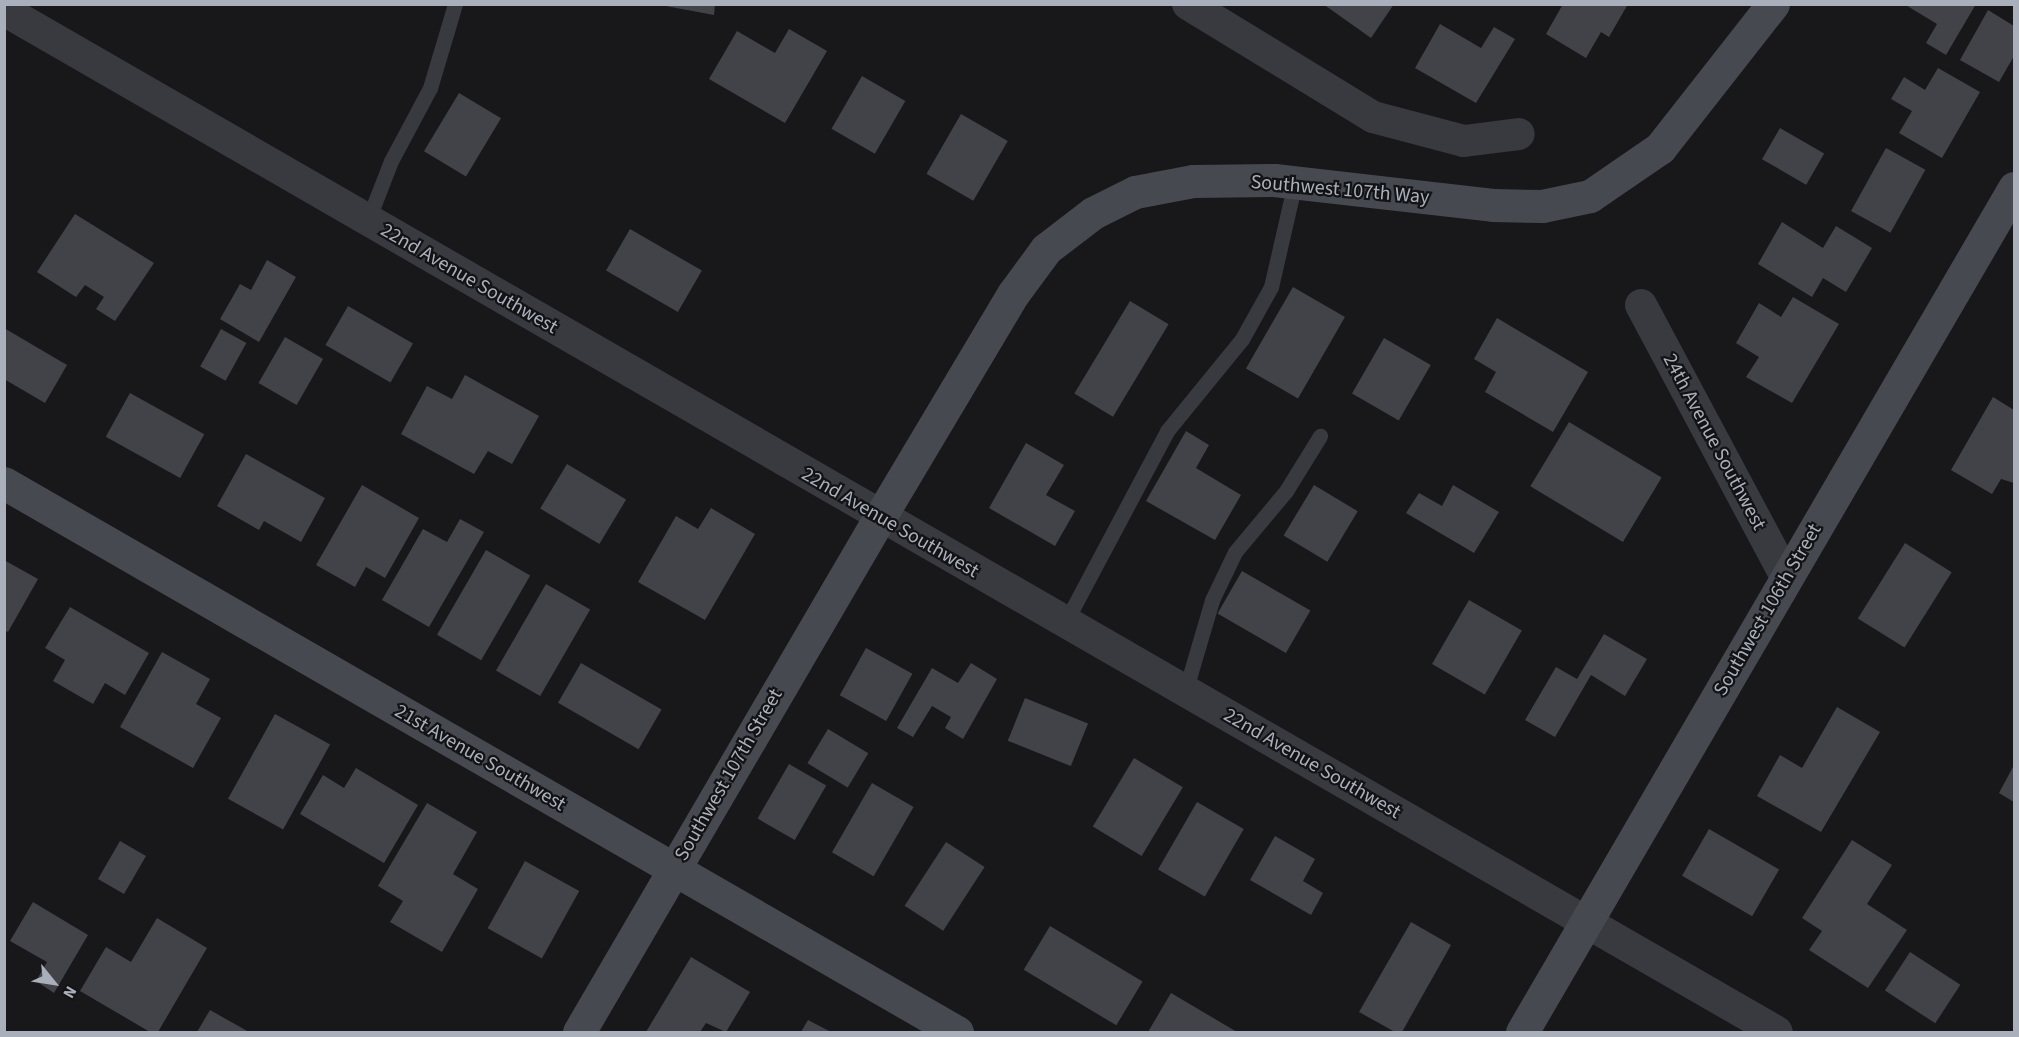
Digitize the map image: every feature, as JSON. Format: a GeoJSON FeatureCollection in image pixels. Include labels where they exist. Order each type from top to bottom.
{"type":"FeatureCollection","features":[{"type":"Feature","properties":{"kind":"street"},"geometry":{"type":"LineString","coordinates":[[1188,4],[1373,117],[1464,141],[1519,134]]}},
{"type":"Feature","properties":{"kind":"street","name":"Southwest 107th Way"},"geometry":{"type":"LineString","coordinates":[[880,517],[1013,294],[1046,249],[1093,213],[1135,192],[1193,181],[1295,182],[1493,205],[1542,206],[1590,196],[1660,148],[1773,4]]}},
{"type":"Feature","properties":{"kind":"street","name":"22nd Avenue Southwest"},"geometry":{"type":"LineString","coordinates":[[4,10],[1777,1032]]}},
{"type":"Feature","properties":{"kind":"street","name":"Southwest 106th Street"},"geometry":{"type":"LineString","coordinates":[[1522,1032],[2014,188]]}},
{"type":"Feature","properties":{"kind":"street","name":"24th Avenue Southwest"},"geometry":{"type":"LineString","coordinates":[[1641,305],[1787,579]]}},
{"type":"Feature","properties":{"kind":"street","name":"21st Avenue Southwest"},"geometry":{"type":"LineString","coordinates":[[4,483],[957,1032]]}},
{"type":"Feature","properties":{"kind":"street","name":"Southwest 107th Street"},"geometry":{"type":"LineString","coordinates":[[579,1032],[880,517]]}},
{"type":"Feature","properties":{"kind":"lane"},"geometry":{"type":"LineString","coordinates":[[368,220],[391,161],[430,88],[455,4]]}},
{"type":"Feature","properties":{"kind":"lane"},"geometry":{"type":"LineString","coordinates":[[1065,623],[1167,430],[1242,339],[1271,287],[1295,182]]}},
{"type":"Feature","properties":{"kind":"lane"},"geometry":{"type":"LineString","coordinates":[[1185,692],[1212,600],[1235,552],[1286,491],[1320,436]]}},
{"type":"Feature","properties":{"kind":"building"},"geometry":{"type":"Polygon","coordinates":[[[655,4],[715,4],[714,15],[655,4]]]}},
{"type":"Feature","properties":{"kind":"building"},"geometry":{"type":"Polygon","coordinates":[[[1323,4],[1394,4],[1371,38],[1323,4]]]}},
{"type":"Feature","properties":{"kind":"building"},"geometry":{"type":"Polygon","coordinates":[[[1563,4],[1628,4],[1609,37],[1601,32],[1586,58],[1546,34],[1563,4]]]}},
{"type":"Feature","properties":{"kind":"building"},"geometry":{"type":"Polygon","coordinates":[[[1904,4],[1976,4],[1946,55],[1926,43],[1937,24],[1904,4]]]}},
{"type":"Feature","properties":{"kind":"building"},"geometry":{"type":"Polygon","coordinates":[[[1988,10],[2014,26],[2014,56],[1999,82],[1960,60],[1988,10]]]}},
{"type":"Feature","properties":{"kind":"building"},"geometry":{"type":"Polygon","coordinates":[[[1440,24],[1481,48],[1494,27],[1515,39],[1476,103],[1415,68],[1440,24]]]}},
{"type":"Feature","properties":{"kind":"building"},"geometry":{"type":"Polygon","coordinates":[[[789,29],[827,51],[785,123],[709,79],[737,31],[775,53],[789,29]]]}},
{"type":"Feature","properties":{"kind":"building"},"geometry":{"type":"Polygon","coordinates":[[[1938,68],[1980,92],[1942,158],[1899,133],[1912,111],[1891,99],[1904,77],[1925,90],[1938,68]]]}},
{"type":"Feature","properties":{"kind":"building"},"geometry":{"type":"Polygon","coordinates":[[[862,76],[905,101],[875,154],[832,129],[862,76]]]}},
{"type":"Feature","properties":{"kind":"building"},"geometry":{"type":"Polygon","coordinates":[[[459,93],[501,118],[466,177],[424,151],[459,93]]]}},
{"type":"Feature","properties":{"kind":"building"},"geometry":{"type":"Polygon","coordinates":[[[961,114],[1008,141],[973,201],[926,174],[961,114]]]}},
{"type":"Feature","properties":{"kind":"building"},"geometry":{"type":"Polygon","coordinates":[[[1780,128],[1824,154],[1806,185],[1762,159],[1780,128]]]}},
{"type":"Feature","properties":{"kind":"building"},"geometry":{"type":"Polygon","coordinates":[[[1886,148],[1925,170],[1890,233],[1851,211],[1886,148]]]}},
{"type":"Feature","properties":{"kind":"building"},"geometry":{"type":"Polygon","coordinates":[[[75,214],[154,263],[115,321],[96,309],[104,297],[85,285],[76,297],[37,272],[75,214]]]}},
{"type":"Feature","properties":{"kind":"building"},"geometry":{"type":"Polygon","coordinates":[[[1782,222],[1823,248],[1836,226],[1872,248],[1846,292],[1823,278],[1812,297],[1758,264],[1782,222]]]}},
{"type":"Feature","properties":{"kind":"building"},"geometry":{"type":"Polygon","coordinates":[[[630,229],[702,270],[678,312],[606,271],[630,229]]]}},
{"type":"Feature","properties":{"kind":"building"},"geometry":{"type":"Polygon","coordinates":[[[267,260],[296,277],[259,342],[220,319],[240,284],[251,290],[267,260]]]}},
{"type":"Feature","properties":{"kind":"building"},"geometry":{"type":"Polygon","coordinates":[[[1293,287],[1345,317],[1298,398],[1246,368],[1293,287]]]}},
{"type":"Feature","properties":{"kind":"building"},"geometry":{"type":"Polygon","coordinates":[[[1793,297],[1839,324],[1792,403],[1746,377],[1759,357],[1736,343],[1759,303],[1781,317],[1793,297]]]}},
{"type":"Feature","properties":{"kind":"building"},"geometry":{"type":"Polygon","coordinates":[[[1130,301],[1169,324],[1113,417],[1074,394],[1130,301]]]}},
{"type":"Feature","properties":{"kind":"building"},"geometry":{"type":"Polygon","coordinates":[[[348,306],[413,344],[390,382],[326,345],[348,306]]]}},
{"type":"Feature","properties":{"kind":"building"},"geometry":{"type":"Polygon","coordinates":[[[1497,318],[1588,372],[1553,432],[1485,392],[1496,372],[1474,359],[1497,318]]]}},
{"type":"Feature","properties":{"kind":"building"},"geometry":{"type":"Polygon","coordinates":[[[4,328],[67,365],[45,403],[4,379],[4,328]]]}},
{"type":"Feature","properties":{"kind":"building"},"geometry":{"type":"Polygon","coordinates":[[[221,329],[246,343],[226,381],[200,367],[221,329]]]}},
{"type":"Feature","properties":{"kind":"building"},"geometry":{"type":"Polygon","coordinates":[[[285,337],[323,359],[297,405],[258,383],[285,337]]]}},
{"type":"Feature","properties":{"kind":"building"},"geometry":{"type":"Polygon","coordinates":[[[1384,338],[1431,365],[1399,420],[1352,393],[1384,338]]]}},
{"type":"Feature","properties":{"kind":"building"},"geometry":{"type":"Polygon","coordinates":[[[465,375],[539,416],[512,464],[488,451],[474,474],[401,434],[427,386],[452,399],[465,375]]]}},
{"type":"Feature","properties":{"kind":"building"},"geometry":{"type":"Polygon","coordinates":[[[130,393],[204,434],[180,478],[106,437],[130,393]]]}},
{"type":"Feature","properties":{"kind":"building"},"geometry":{"type":"Polygon","coordinates":[[[1993,397],[2014,410],[2014,483],[2001,479],[1992,494],[1951,470],[1993,397]]]}},
{"type":"Feature","properties":{"kind":"building"},"geometry":{"type":"Polygon","coordinates":[[[1569,422],[1662,478],[1623,542],[1530,486],[1569,422]]]}},
{"type":"Feature","properties":{"kind":"building"},"geometry":{"type":"Polygon","coordinates":[[[1186,431],[1209,445],[1196,468],[1241,495],[1215,540],[1146,501],[1186,431]]]}},
{"type":"Feature","properties":{"kind":"building"},"geometry":{"type":"Polygon","coordinates":[[[1026,443],[1064,465],[1046,495],[1075,511],[1055,546],[989,508],[1026,443]]]}},
{"type":"Feature","properties":{"kind":"building"},"geometry":{"type":"Polygon","coordinates":[[[246,454],[325,498],[301,542],[264,521],[259,530],[217,506],[246,454]]]}},
{"type":"Feature","properties":{"kind":"building"},"geometry":{"type":"Polygon","coordinates":[[[567,464],[626,500],[599,544],[540,509],[567,464]]]}},
{"type":"Feature","properties":{"kind":"building"},"geometry":{"type":"Polygon","coordinates":[[[362,485],[419,518],[385,578],[366,567],[355,587],[316,565],[362,485]]]}},
{"type":"Feature","properties":{"kind":"building"},"geometry":{"type":"Polygon","coordinates":[[[1314,485],[1358,511],[1327,562],[1284,536],[1314,485]]]}},
{"type":"Feature","properties":{"kind":"building"},"geometry":{"type":"Polygon","coordinates":[[[1453,485],[1499,512],[1474,553],[1406,513],[1419,493],[1442,506],[1453,485]]]}},
{"type":"Feature","properties":{"kind":"building"},"geometry":{"type":"Polygon","coordinates":[[[711,508],[755,534],[705,620],[638,582],[676,516],[698,529],[711,508]]]}},
{"type":"Feature","properties":{"kind":"building"},"geometry":{"type":"Polygon","coordinates":[[[460,519],[484,532],[429,627],[382,600],[423,529],[447,542],[460,519]]]}},
{"type":"Feature","properties":{"kind":"building"},"geometry":{"type":"Polygon","coordinates":[[[1905,543],[1952,572],[1904,648],[1858,618],[1905,543]]]}},
{"type":"Feature","properties":{"kind":"building"},"geometry":{"type":"Polygon","coordinates":[[[486,550],[530,576],[481,660],[437,635],[486,550]]]}},
{"type":"Feature","properties":{"kind":"building"},"geometry":{"type":"Polygon","coordinates":[[[4,560],[38,579],[8,632],[4,630],[4,560]]]}},
{"type":"Feature","properties":{"kind":"building"},"geometry":{"type":"Polygon","coordinates":[[[1242,571],[1310,610],[1286,653],[1218,613],[1242,571]]]}},
{"type":"Feature","properties":{"kind":"building"},"geometry":{"type":"Polygon","coordinates":[[[546,584],[590,610],[540,696],[496,671],[546,584]]]}},
{"type":"Feature","properties":{"kind":"building"},"geometry":{"type":"Polygon","coordinates":[[[1469,600],[1522,631],[1485,695],[1432,664],[1469,600]]]}},
{"type":"Feature","properties":{"kind":"building"},"geometry":{"type":"Polygon","coordinates":[[[70,607],[149,653],[125,695],[105,683],[93,704],[53,681],[65,660],[45,648],[70,607]]]}},
{"type":"Feature","properties":{"kind":"building"},"geometry":{"type":"Polygon","coordinates":[[[1604,634],[1647,659],[1625,696],[1591,675],[1555,737],[1525,720],[1556,667],[1577,679],[1604,634]]]}},
{"type":"Feature","properties":{"kind":"building"},"geometry":{"type":"Polygon","coordinates":[[[866,648],[912,674],[886,721],[840,695],[866,648]]]}},
{"type":"Feature","properties":{"kind":"building"},"geometry":{"type":"Polygon","coordinates":[[[162,652],[210,679],[196,704],[221,718],[193,768],[120,727],[162,652]]]}},
{"type":"Feature","properties":{"kind":"building"},"geometry":{"type":"Polygon","coordinates":[[[581,663],[662,710],[639,749],[558,703],[581,663]]]}},
{"type":"Feature","properties":{"kind":"building"},"geometry":{"type":"Polygon","coordinates":[[[971,663],[997,679],[963,739],[945,728],[951,717],[932,706],[913,737],[897,728],[932,668],[958,683],[971,663]]]}},
{"type":"Feature","properties":{"kind":"building"},"geometry":{"type":"Polygon","coordinates":[[[1025,698],[1088,723],[1071,766],[1008,741],[1025,698]]]}},
{"type":"Feature","properties":{"kind":"building"},"geometry":{"type":"Polygon","coordinates":[[[1837,707],[1880,732],[1821,832],[1757,796],[1780,755],[1802,768],[1837,707]]]}},
{"type":"Feature","properties":{"kind":"building"},"geometry":{"type":"Polygon","coordinates":[[[275,714],[330,745],[283,829],[228,799],[275,714]]]}},
{"type":"Feature","properties":{"kind":"building"},"geometry":{"type":"Polygon","coordinates":[[[828,729],[868,753],[848,787],[807,763],[828,729]]]}},
{"type":"Feature","properties":{"kind":"building"},"geometry":{"type":"Polygon","coordinates":[[[1134,758],[1183,787],[1142,856],[1093,827],[1134,758]]]}},
{"type":"Feature","properties":{"kind":"building"},"geometry":{"type":"Polygon","coordinates":[[[789,764],[826,786],[795,840],[758,819],[789,764]]]}},
{"type":"Feature","properties":{"kind":"building"},"geometry":{"type":"Polygon","coordinates":[[[2014,765],[2014,802],[1999,793],[2014,765]]]}},
{"type":"Feature","properties":{"kind":"building"},"geometry":{"type":"Polygon","coordinates":[[[356,768],[418,805],[384,863],[300,814],[323,775],[344,788],[356,768]]]}},
{"type":"Feature","properties":{"kind":"building"},"geometry":{"type":"Polygon","coordinates":[[[872,783],[914,807],[874,876],[832,852],[872,783]]]}},
{"type":"Feature","properties":{"kind":"building"},"geometry":{"type":"Polygon","coordinates":[[[1197,802],[1244,829],[1205,897],[1158,870],[1197,802]]]}},
{"type":"Feature","properties":{"kind":"building"},"geometry":{"type":"Polygon","coordinates":[[[427,803],[477,832],[453,874],[478,889],[442,952],[390,922],[403,901],[378,886],[427,803]]]}},
{"type":"Feature","properties":{"kind":"building"},"geometry":{"type":"Polygon","coordinates":[[[1709,829],[1779,870],[1752,916],[1682,876],[1709,829]]]}},
{"type":"Feature","properties":{"kind":"building"},"geometry":{"type":"Polygon","coordinates":[[[1275,836],[1315,859],[1303,881],[1323,893],[1311,915],[1250,880],[1275,836]]]}},
{"type":"Feature","properties":{"kind":"building"},"geometry":{"type":"Polygon","coordinates":[[[1852,840],[1892,865],[1867,904],[1907,930],[1868,988],[1809,950],[1822,931],[1802,918],[1852,840]]]}},
{"type":"Feature","properties":{"kind":"building"},"geometry":{"type":"Polygon","coordinates":[[[120,841],[146,856],[124,894],[98,879],[120,841]]]}},
{"type":"Feature","properties":{"kind":"building"},"geometry":{"type":"Polygon","coordinates":[[[946,842],[985,867],[943,931],[905,906],[946,842]]]}},
{"type":"Feature","properties":{"kind":"building"},"geometry":{"type":"Polygon","coordinates":[[[525,861],[579,891],[542,958],[488,928],[525,861]]]}},
{"type":"Feature","properties":{"kind":"building"},"geometry":{"type":"Polygon","coordinates":[[[33,902],[88,935],[54,993],[36,981],[47,962],[10,941],[33,902]]]}},
{"type":"Feature","properties":{"kind":"building"},"geometry":{"type":"Polygon","coordinates":[[[157,918],[207,948],[158,1032],[150,1032],[80,991],[106,947],[131,962],[157,918]]]}},
{"type":"Feature","properties":{"kind":"building"},"geometry":{"type":"Polygon","coordinates":[[[1411,922],[1451,945],[1402,1032],[1395,1032],[1359,1012],[1411,922]]]}},
{"type":"Feature","properties":{"kind":"building"},"geometry":{"type":"Polygon","coordinates":[[[1050,926],[1143,982],[1116,1025],[1024,970],[1050,926]]]}},
{"type":"Feature","properties":{"kind":"building"},"geometry":{"type":"Polygon","coordinates":[[[1910,952],[1960,985],[1935,1023],[1885,991],[1910,952]]]}},
{"type":"Feature","properties":{"kind":"building"},"geometry":{"type":"Polygon","coordinates":[[[691,957],[750,992],[726,1032],[706,1023],[700,1032],[646,1032],[691,957]]]}},
{"type":"Feature","properties":{"kind":"building"},"geometry":{"type":"Polygon","coordinates":[[[1171,993],[1237,1032],[1148,1032],[1171,993]]]}},
{"type":"Feature","properties":{"kind":"building"},"geometry":{"type":"Polygon","coordinates":[[[210,1010],[249,1032],[197,1032],[210,1010]]]}},
{"type":"Feature","properties":{"kind":"building"},"geometry":{"type":"Polygon","coordinates":[[[808,1020],[831,1032],[801,1032],[808,1020]]]}}]}
